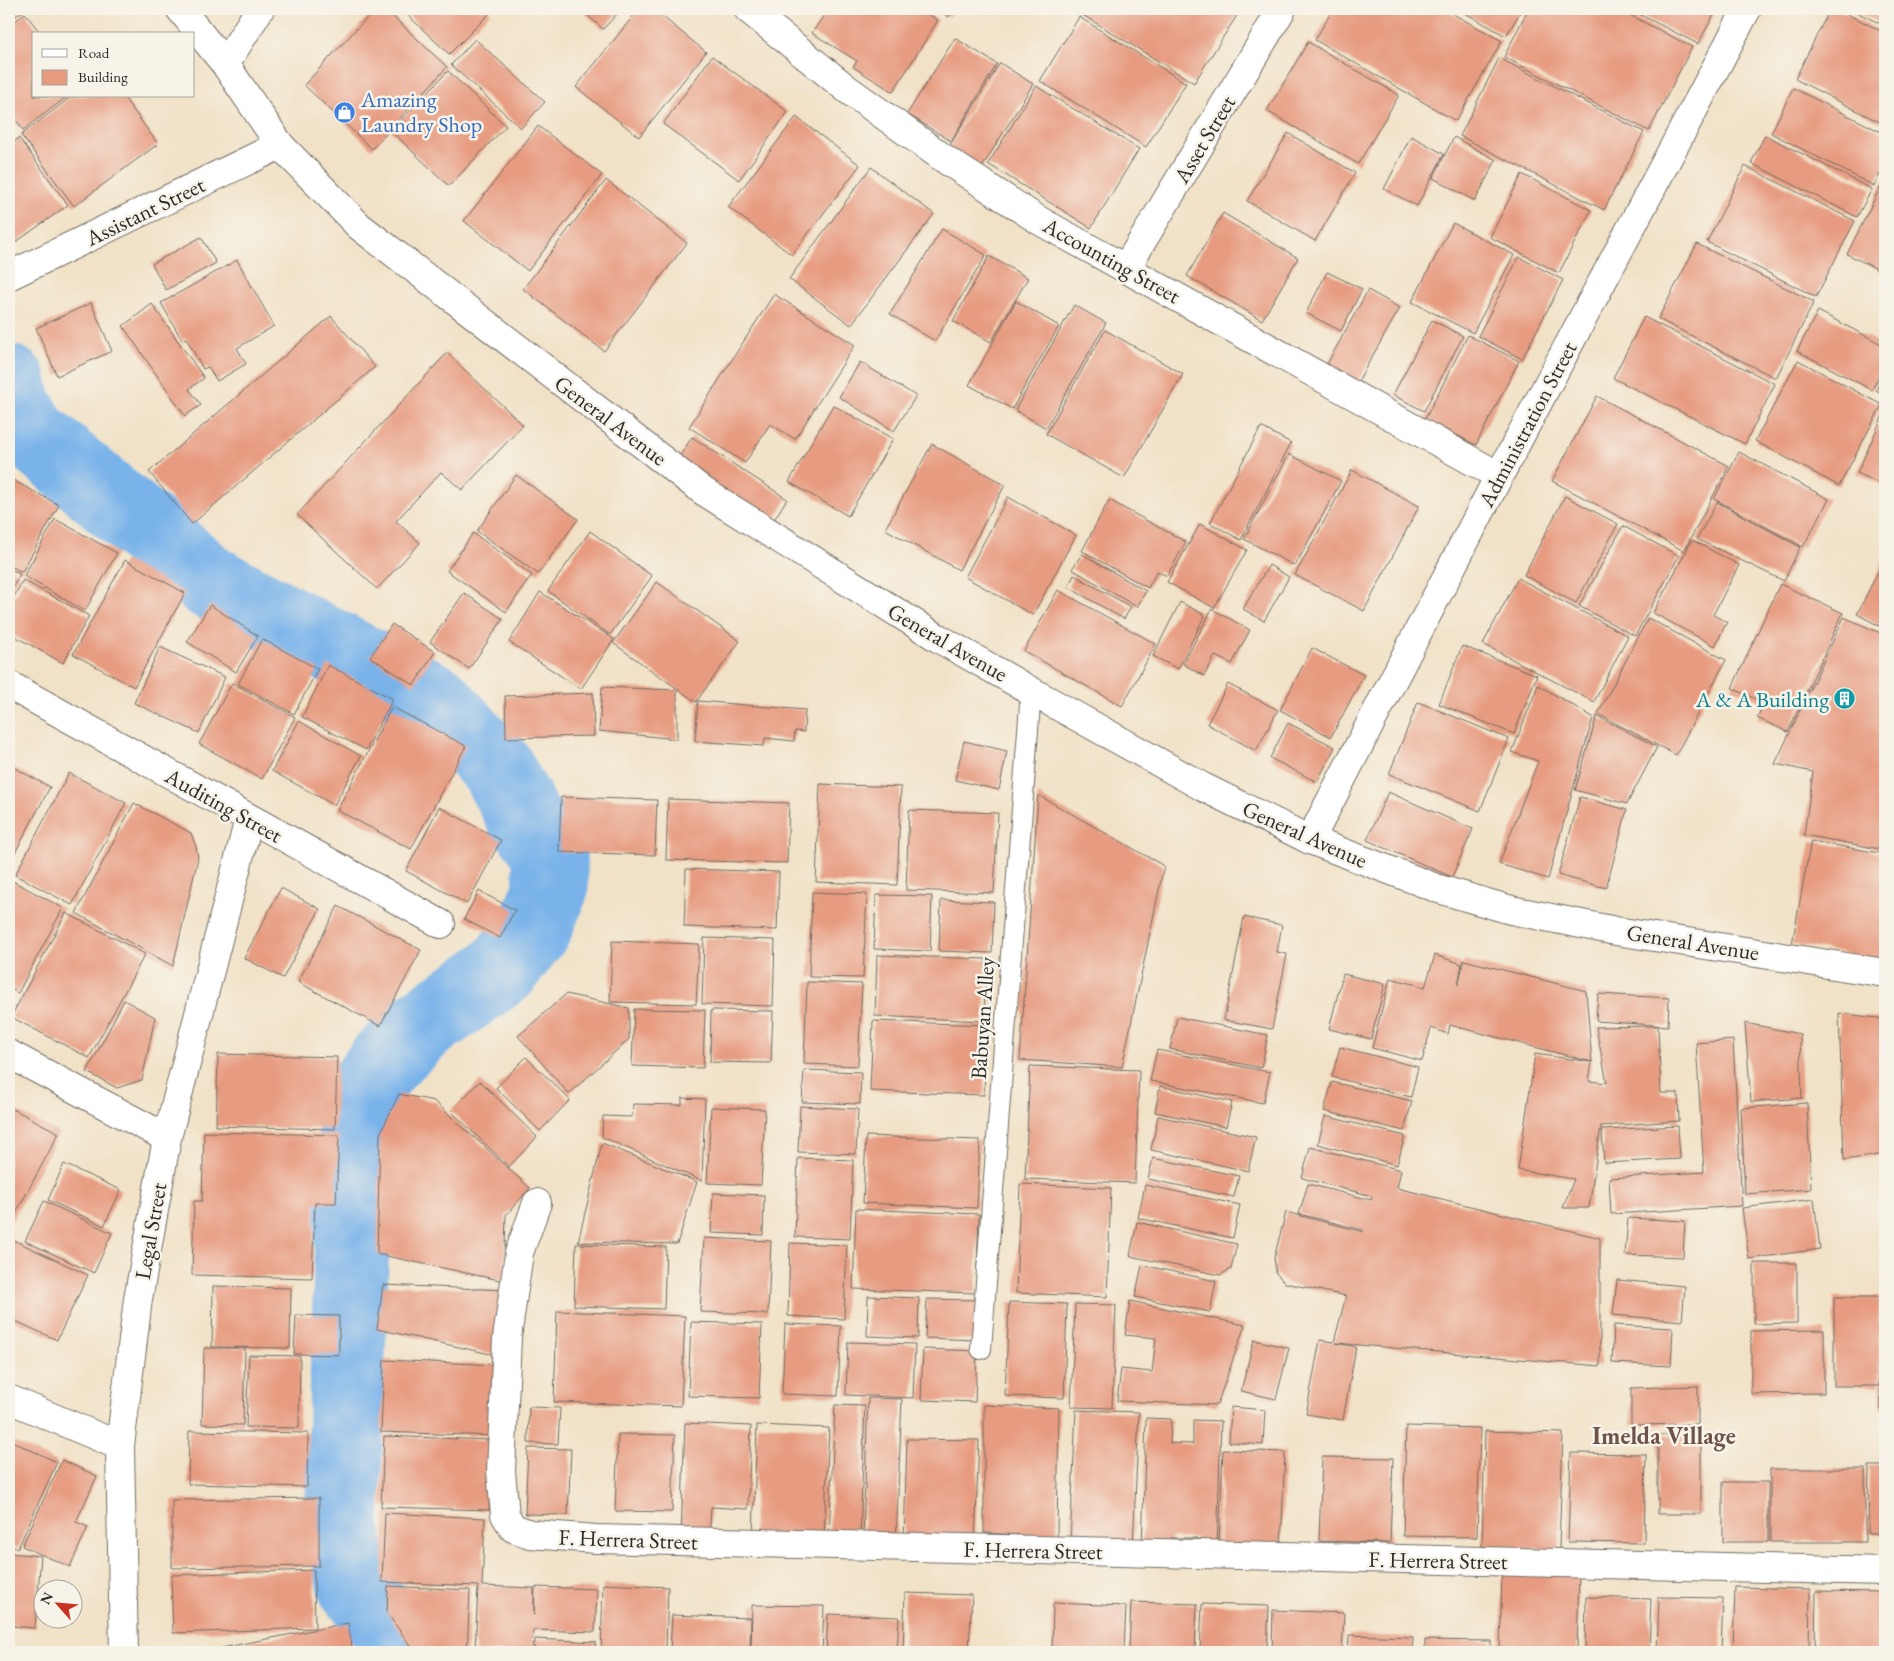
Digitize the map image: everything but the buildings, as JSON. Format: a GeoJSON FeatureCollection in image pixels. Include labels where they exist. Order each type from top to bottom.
{"type":"FeatureCollection","features":[{"type":"Feature","properties":{"kind":"street","name":"General Avenue"},"geometry":{"type":"LineString","coordinates":[[180,9],[225,64],[280,145],[359,226],[703,491],[938,638],[1031,691],[1203,787],[1310,840],[1439,889],[1511,910],[1616,931],[1885,973]]}},
{"type":"Feature","properties":{"kind":"street"},"geometry":{"type":"LineString","coordinates":[[225,64],[260,9]]}},
{"type":"Feature","properties":{"kind":"street","name":"Asset Street"},"geometry":{"type":"LineString","coordinates":[[1126,268],[1282,9]]}},
{"type":"Feature","properties":{"kind":"street","name":"Administration Street"},"geometry":{"type":"LineString","coordinates":[[1310,840],[1499,476],[1747,9]]}},
{"type":"Feature","properties":{"kind":"street","name":"Accounting Street"},"geometry":{"type":"LineString","coordinates":[[754,11],[847,89],[949,162],[1040,221],[1499,476]]}},
{"type":"Feature","properties":{"kind":"street","name":"Assistant Street"},"geometry":{"type":"LineString","coordinates":[[9,276],[280,145]]}},
{"type":"Feature","properties":{"kind":"street","name":"Auditing Street"},"geometry":{"type":"LineString","coordinates":[[9,685],[441,924]]}},
{"type":"Feature","properties":{"kind":"street","name":"Legal Street"},"geometry":{"type":"LineString","coordinates":[[124,1652],[120,1446],[138,1299],[167,1138],[249,819]]}},
{"type":"Feature","properties":{"kind":"street"},"geometry":{"type":"LineString","coordinates":[[9,1054],[167,1138]]}},
{"type":"Feature","properties":{"kind":"street","name":"F. Herrera Street"},"geometry":{"type":"LineString","coordinates":[[537,1203],[519,1254],[507,1338],[501,1471],[505,1514],[513,1528],[530,1534],[596,1540],[1885,1571]]}},
{"type":"Feature","properties":{"kind":"street"},"geometry":{"type":"LineString","coordinates":[[9,1399],[120,1446]]}},
{"type":"Feature","properties":{"kind":"lane","name":"Babuyan Alley"},"geometry":{"type":"LineString","coordinates":[[981,1349],[1031,691]]}},
{"type":"Feature","properties":{"kind":"waterway"},"geometry":{"type":"LineString","coordinates":[[9,382],[15,405],[32,434],[210,582],[436,701],[497,768],[525,819],[549,851],[551,888],[535,927],[502,970],[424,1024],[385,1061],[357,1099],[342,1526],[355,1586],[409,1652]]}},
{"type":"Feature","properties":{"kind":"place","name":"Amazing Laundry Shop"},"geometry":{"type":"Point","coordinates":[345,112]}},
{"type":"Feature","properties":{"kind":"place","name":"A & A Building"},"geometry":{"type":"Point","coordinates":[1845,699]}},
{"type":"Feature","properties":{"kind":"district","name":"Imelda Village"},"geometry":{"type":"Point","coordinates":[1664,1436]}}]}
